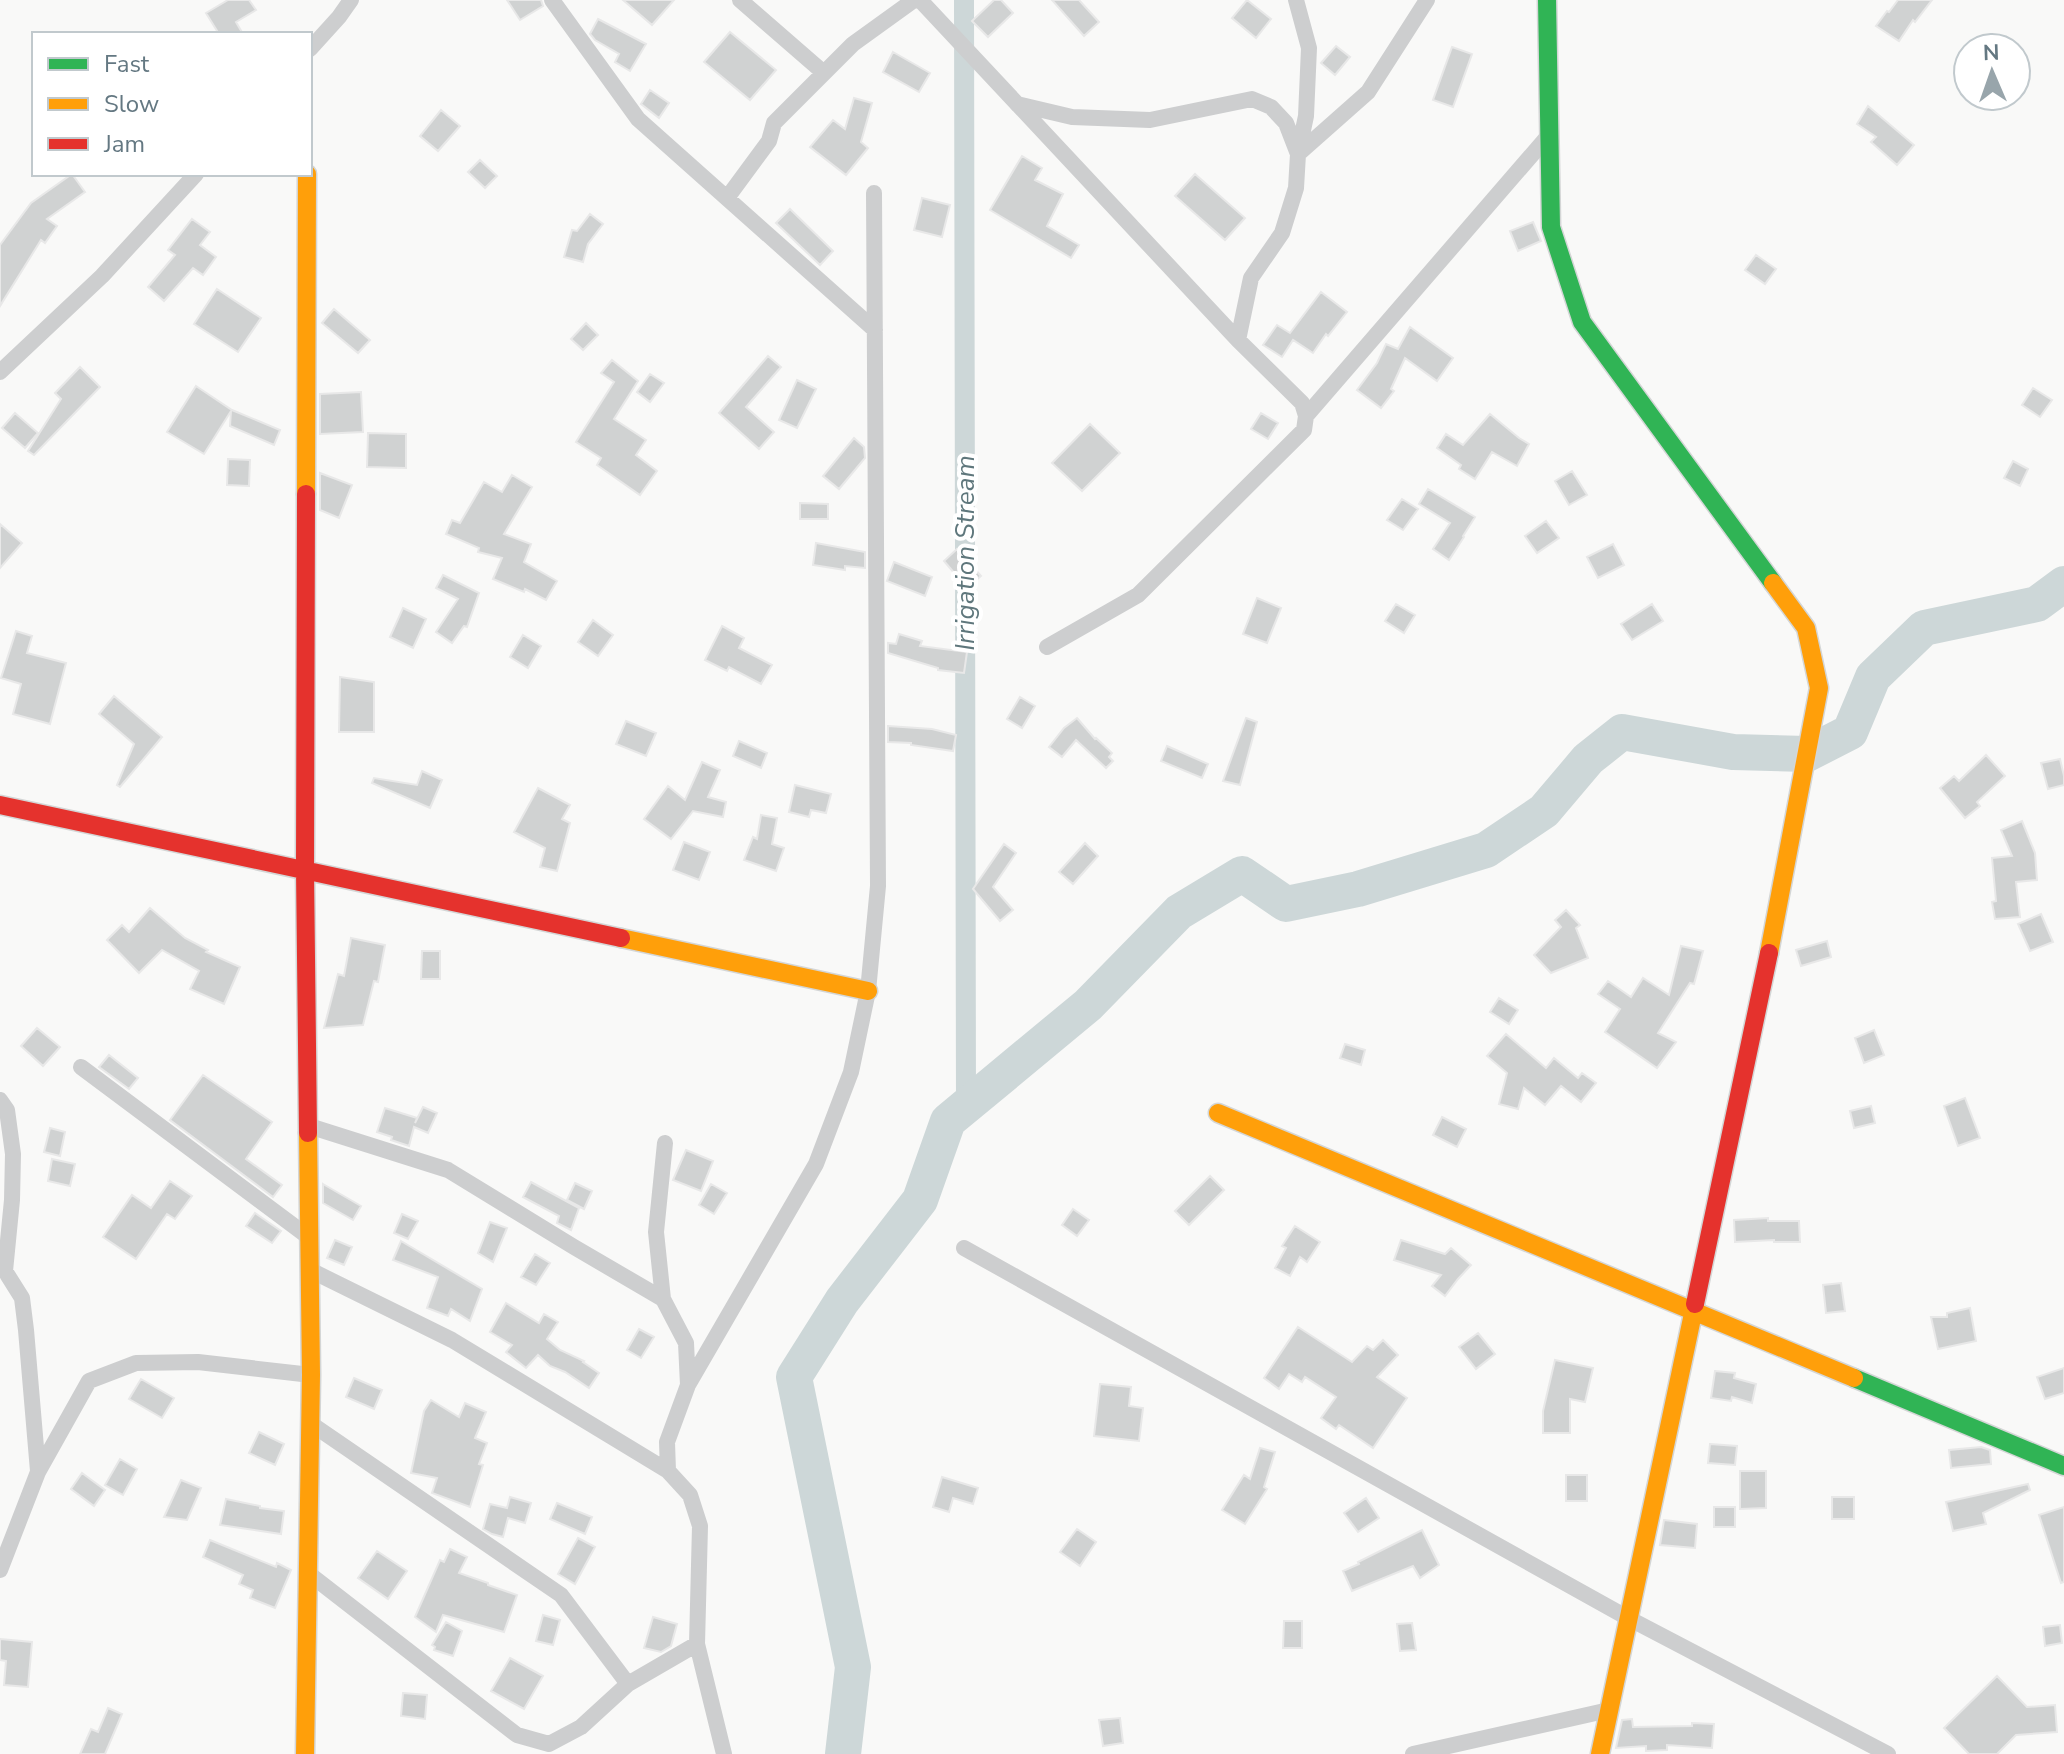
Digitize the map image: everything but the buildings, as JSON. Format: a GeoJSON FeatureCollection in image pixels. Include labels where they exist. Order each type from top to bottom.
{"type":"FeatureCollection","features":[{"type":"Feature","properties":{"kind":"street"},"geometry":{"type":"LineString","coordinates":[[312,47],[351,0]]}},
{"type":"Feature","properties":{"kind":"street"},"geometry":{"type":"LineString","coordinates":[[552,0],[638,119],[875,330]]}},
{"type":"Feature","properties":{"kind":"street"},"geometry":{"type":"LineString","coordinates":[[740,0],[824,73]]}},
{"type":"Feature","properties":{"kind":"street"},"geometry":{"type":"LineString","coordinates":[[727,198],[769,141],[774,123],[853,44],[917,0],[1238,340],[1302,403],[1306,416],[1304,430],[1138,595],[1047,647]]}},
{"type":"Feature","properties":{"kind":"street"},"geometry":{"type":"LineString","coordinates":[[1238,340],[1251,278],[1282,233],[1296,188],[1298,154],[1306,116],[1309,48],[1296,0]]}},
{"type":"Feature","properties":{"kind":"street"},"geometry":{"type":"LineString","coordinates":[[1298,154],[1368,92],[1427,0]]}},
{"type":"Feature","properties":{"kind":"street"},"geometry":{"type":"LineString","coordinates":[[1547,0],[1551,227],[1582,322],[1806,628],[1819,688],[1776,919],[1600,1754]]}},
{"type":"Feature","properties":{"kind":"street"},"geometry":{"type":"LineString","coordinates":[[1017,104],[1072,117],[1150,120],[1252,99],[1271,107],[1286,123],[1298,154]]}},
{"type":"Feature","properties":{"kind":"street"},"geometry":{"type":"LineString","coordinates":[[1306,416],[1549,135]]}},
{"type":"Feature","properties":{"kind":"street"},"geometry":{"type":"LineString","coordinates":[[0,372],[102,276],[194,176]]}},
{"type":"Feature","properties":{"kind":"street"},"geometry":{"type":"LineString","coordinates":[[305,1754],[311,1375],[305,870],[307,176]]}},
{"type":"Feature","properties":{"kind":"street"},"geometry":{"type":"LineString","coordinates":[[668,1471],[667,1442],[688,1385],[816,1164],[851,1072],[868,991],[878,886],[874,193]]}},
{"type":"Feature","properties":{"kind":"street"},"geometry":{"type":"LineString","coordinates":[[0,805],[868,991]]}},
{"type":"Feature","properties":{"kind":"street"},"geometry":{"type":"LineString","coordinates":[[81,1067],[310,1238]]}},
{"type":"Feature","properties":{"kind":"street"},"geometry":{"type":"LineString","coordinates":[[0,1100],[7,1110],[13,1154],[12,1200],[3,1270],[22,1298],[38,1472]]}},
{"type":"Feature","properties":{"kind":"street"},"geometry":{"type":"LineString","coordinates":[[1218,1113],[2064,1466]]}},
{"type":"Feature","properties":{"kind":"street"},"geometry":{"type":"LineString","coordinates":[[309,1126],[448,1170],[663,1299]]}},
{"type":"Feature","properties":{"kind":"street"},"geometry":{"type":"LineString","coordinates":[[665,1143],[656,1232],[663,1299],[686,1343],[688,1385]]}},
{"type":"Feature","properties":{"kind":"street"},"geometry":{"type":"LineString","coordinates":[[964,1248],[1628,1618],[1888,1754]]}},
{"type":"Feature","properties":{"kind":"street"},"geometry":{"type":"LineString","coordinates":[[310,1270],[452,1340],[668,1471],[690,1495],[700,1526],[697,1644],[724,1754]]}},
{"type":"Feature","properties":{"kind":"street"},"geometry":{"type":"LineString","coordinates":[[0,1570],[38,1472],[89,1381],[136,1363],[198,1362],[311,1375]]}},
{"type":"Feature","properties":{"kind":"street"},"geometry":{"type":"LineString","coordinates":[[310,1423],[561,1595],[628,1684]]}},
{"type":"Feature","properties":{"kind":"street"},"geometry":{"type":"LineString","coordinates":[[308,1573],[517,1735],[549,1744],[581,1727],[628,1684],[697,1644]]}},
{"type":"Feature","properties":{"kind":"street"},"geometry":{"type":"LineString","coordinates":[[1413,1754],[1609,1710]]}},
{"type":"Feature","properties":{"kind":"waterway","name":"Irrigation Stream"},"geometry":{"type":"LineString","coordinates":[[964,0],[966,1107]]}},
{"type":"Feature","properties":{"kind":"waterway"},"geometry":{"type":"LineString","coordinates":[[843,1754],[853,1667],[794,1377],[842,1301],[920,1200],[948,1121],[1088,1005],[1179,912],[1242,874],[1286,904],[1358,889],[1486,850],[1544,811],[1588,759],[1622,732],[1733,752],[1807,754],[1850,732],[1873,677],[1924,628],[2037,604],[2064,584]]}},
{"type":"Feature","properties":{"kind":"traffic: fast"},"geometry":{"type":"LineString","coordinates":[[1547,0],[1551,227],[1582,322],[1773,583]]}},
{"type":"Feature","properties":{"kind":"traffic: fast"},"geometry":{"type":"LineString","coordinates":[[1854,1378],[2064,1466]]}},
{"type":"Feature","properties":{"kind":"traffic: slow"},"geometry":{"type":"LineString","coordinates":[[306,494],[307,176]]}},
{"type":"Feature","properties":{"kind":"traffic: slow"},"geometry":{"type":"LineString","coordinates":[[1769,953],[1819,688],[1806,628],[1773,583]]}},
{"type":"Feature","properties":{"kind":"traffic: slow"},"geometry":{"type":"LineString","coordinates":[[621,938],[868,991]]}},
{"type":"Feature","properties":{"kind":"traffic: slow"},"geometry":{"type":"LineString","coordinates":[[1218,1113],[1854,1378]]}},
{"type":"Feature","properties":{"kind":"traffic: slow"},"geometry":{"type":"LineString","coordinates":[[305,1754],[311,1375],[308,1133]]}},
{"type":"Feature","properties":{"kind":"traffic: slow"},"geometry":{"type":"LineString","coordinates":[[1600,1754],[1695,1304]]}},
{"type":"Feature","properties":{"kind":"traffic: jam"},"geometry":{"type":"LineString","coordinates":[[306,494],[308,1133]]}},
{"type":"Feature","properties":{"kind":"traffic: jam"},"geometry":{"type":"LineString","coordinates":[[0,805],[621,938]]}},
{"type":"Feature","properties":{"kind":"traffic: jam"},"geometry":{"type":"LineString","coordinates":[[1695,1304],[1769,953]]}}]}
